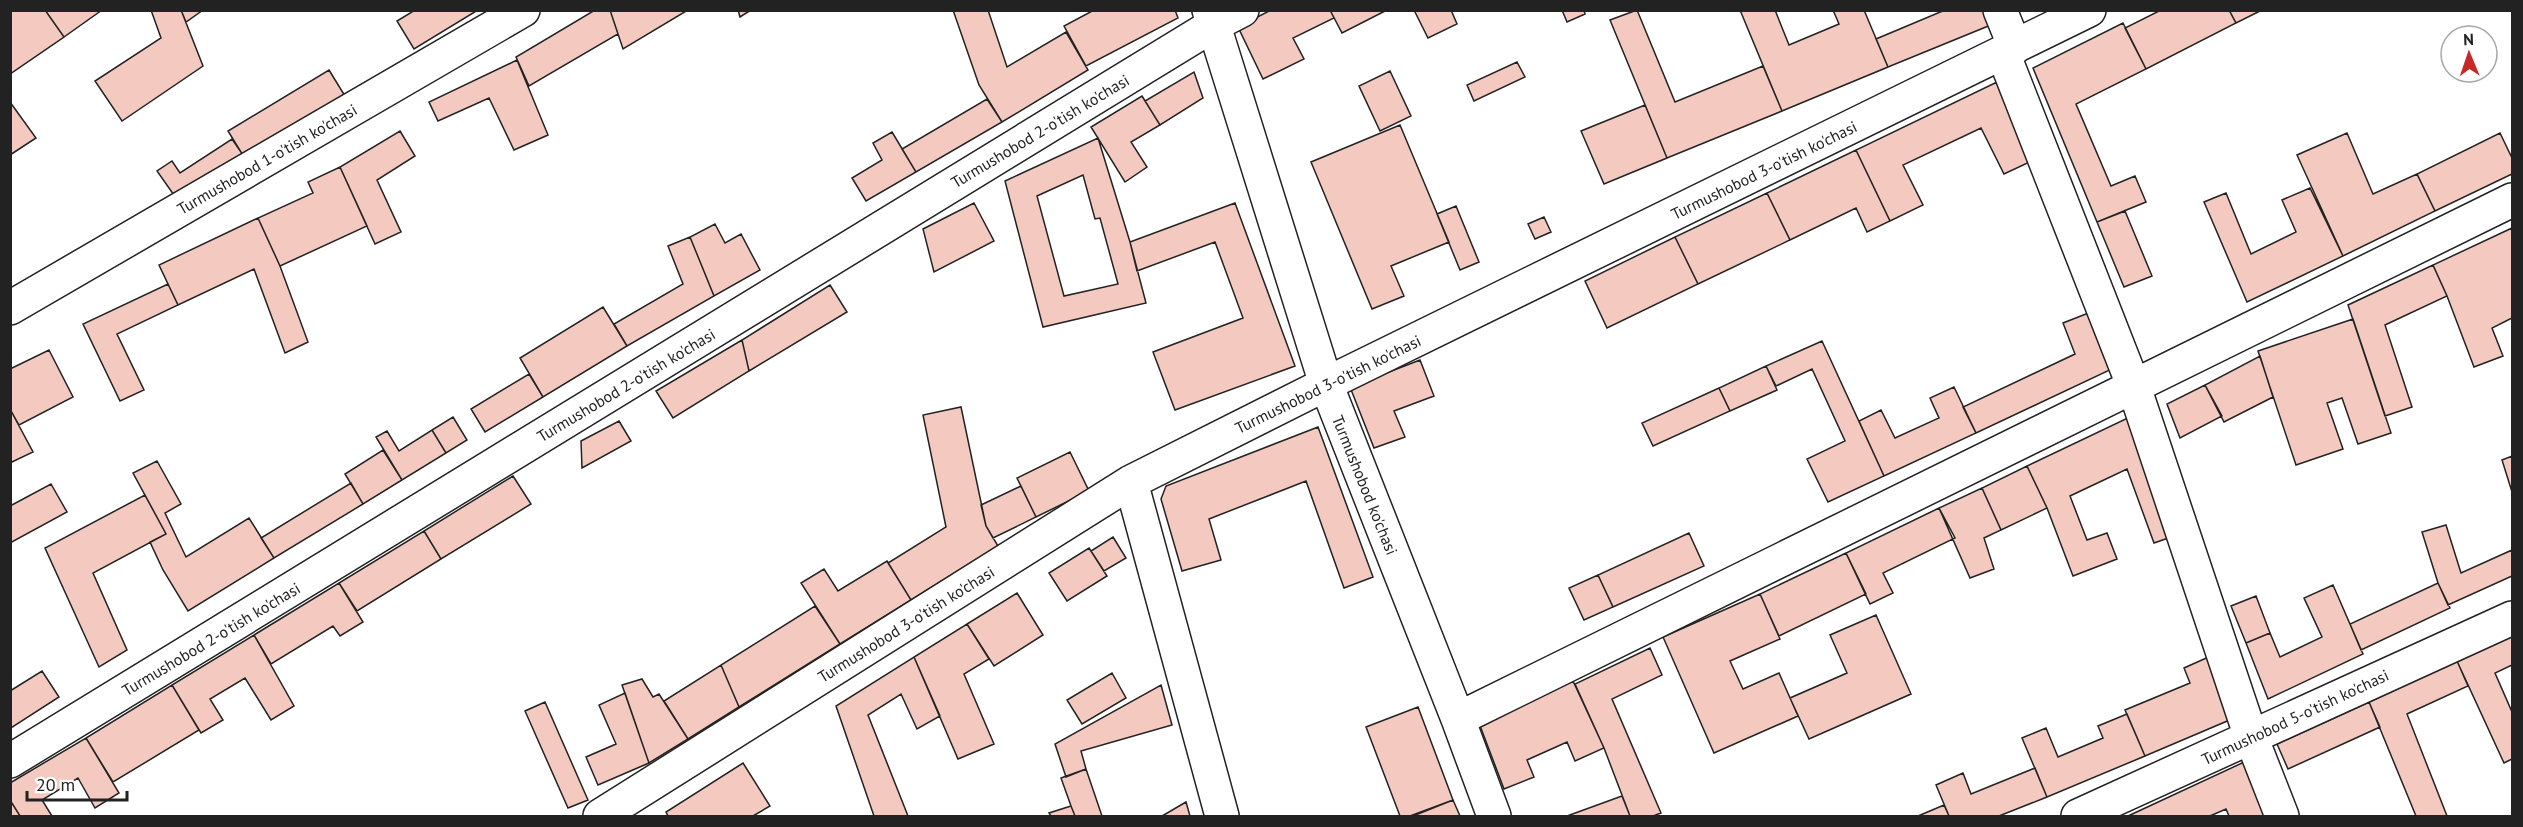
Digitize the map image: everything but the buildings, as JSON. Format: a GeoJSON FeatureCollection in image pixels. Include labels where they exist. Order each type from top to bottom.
{"type":"FeatureCollection","features":[{"type":"Feature","properties":{"kind":"street","name":"Turmushobod 1-o'tish ko'chasi"},"geometry":{"type":"LineString","coordinates":[[10,308],[523,10]]}},
{"type":"Feature","properties":{"kind":"street"},"geometry":{"type":"LineString","coordinates":[[2000,10],[2009,50],[2134,387],[2251,737],[2282,816]]}},
{"type":"Feature","properties":{"kind":"street","name":"Turmushobod 3-o'tish ko'chasi"},"geometry":{"type":"LineString","coordinates":[[600,816],[1131,482],[2089,10]]}},
{"type":"Feature","properties":{"kind":"street","name":"Turmushobod ko'chasi"},"geometry":{"type":"LineString","coordinates":[[1222,15],[1326,384],[1494,816]]}},
{"type":"Feature","properties":{"kind":"street","name":"Turmushobod 2-o'tish ko'chasi"},"geometry":{"type":"LineString","coordinates":[[10,761],[1222,15]]}},
{"type":"Feature","properties":{"kind":"street"},"geometry":{"type":"LineString","coordinates":[[1458,719],[2512,200]]}},
{"type":"Feature","properties":{"kind":"street"},"geometry":{"type":"LineString","coordinates":[[1131,482],[1222,816]]}},
{"type":"Feature","properties":{"kind":"street","name":"Turmushobod 5-o'tish ko'chasi"},"geometry":{"type":"LineString","coordinates":[[2078,816],[2512,618]]}}]}
